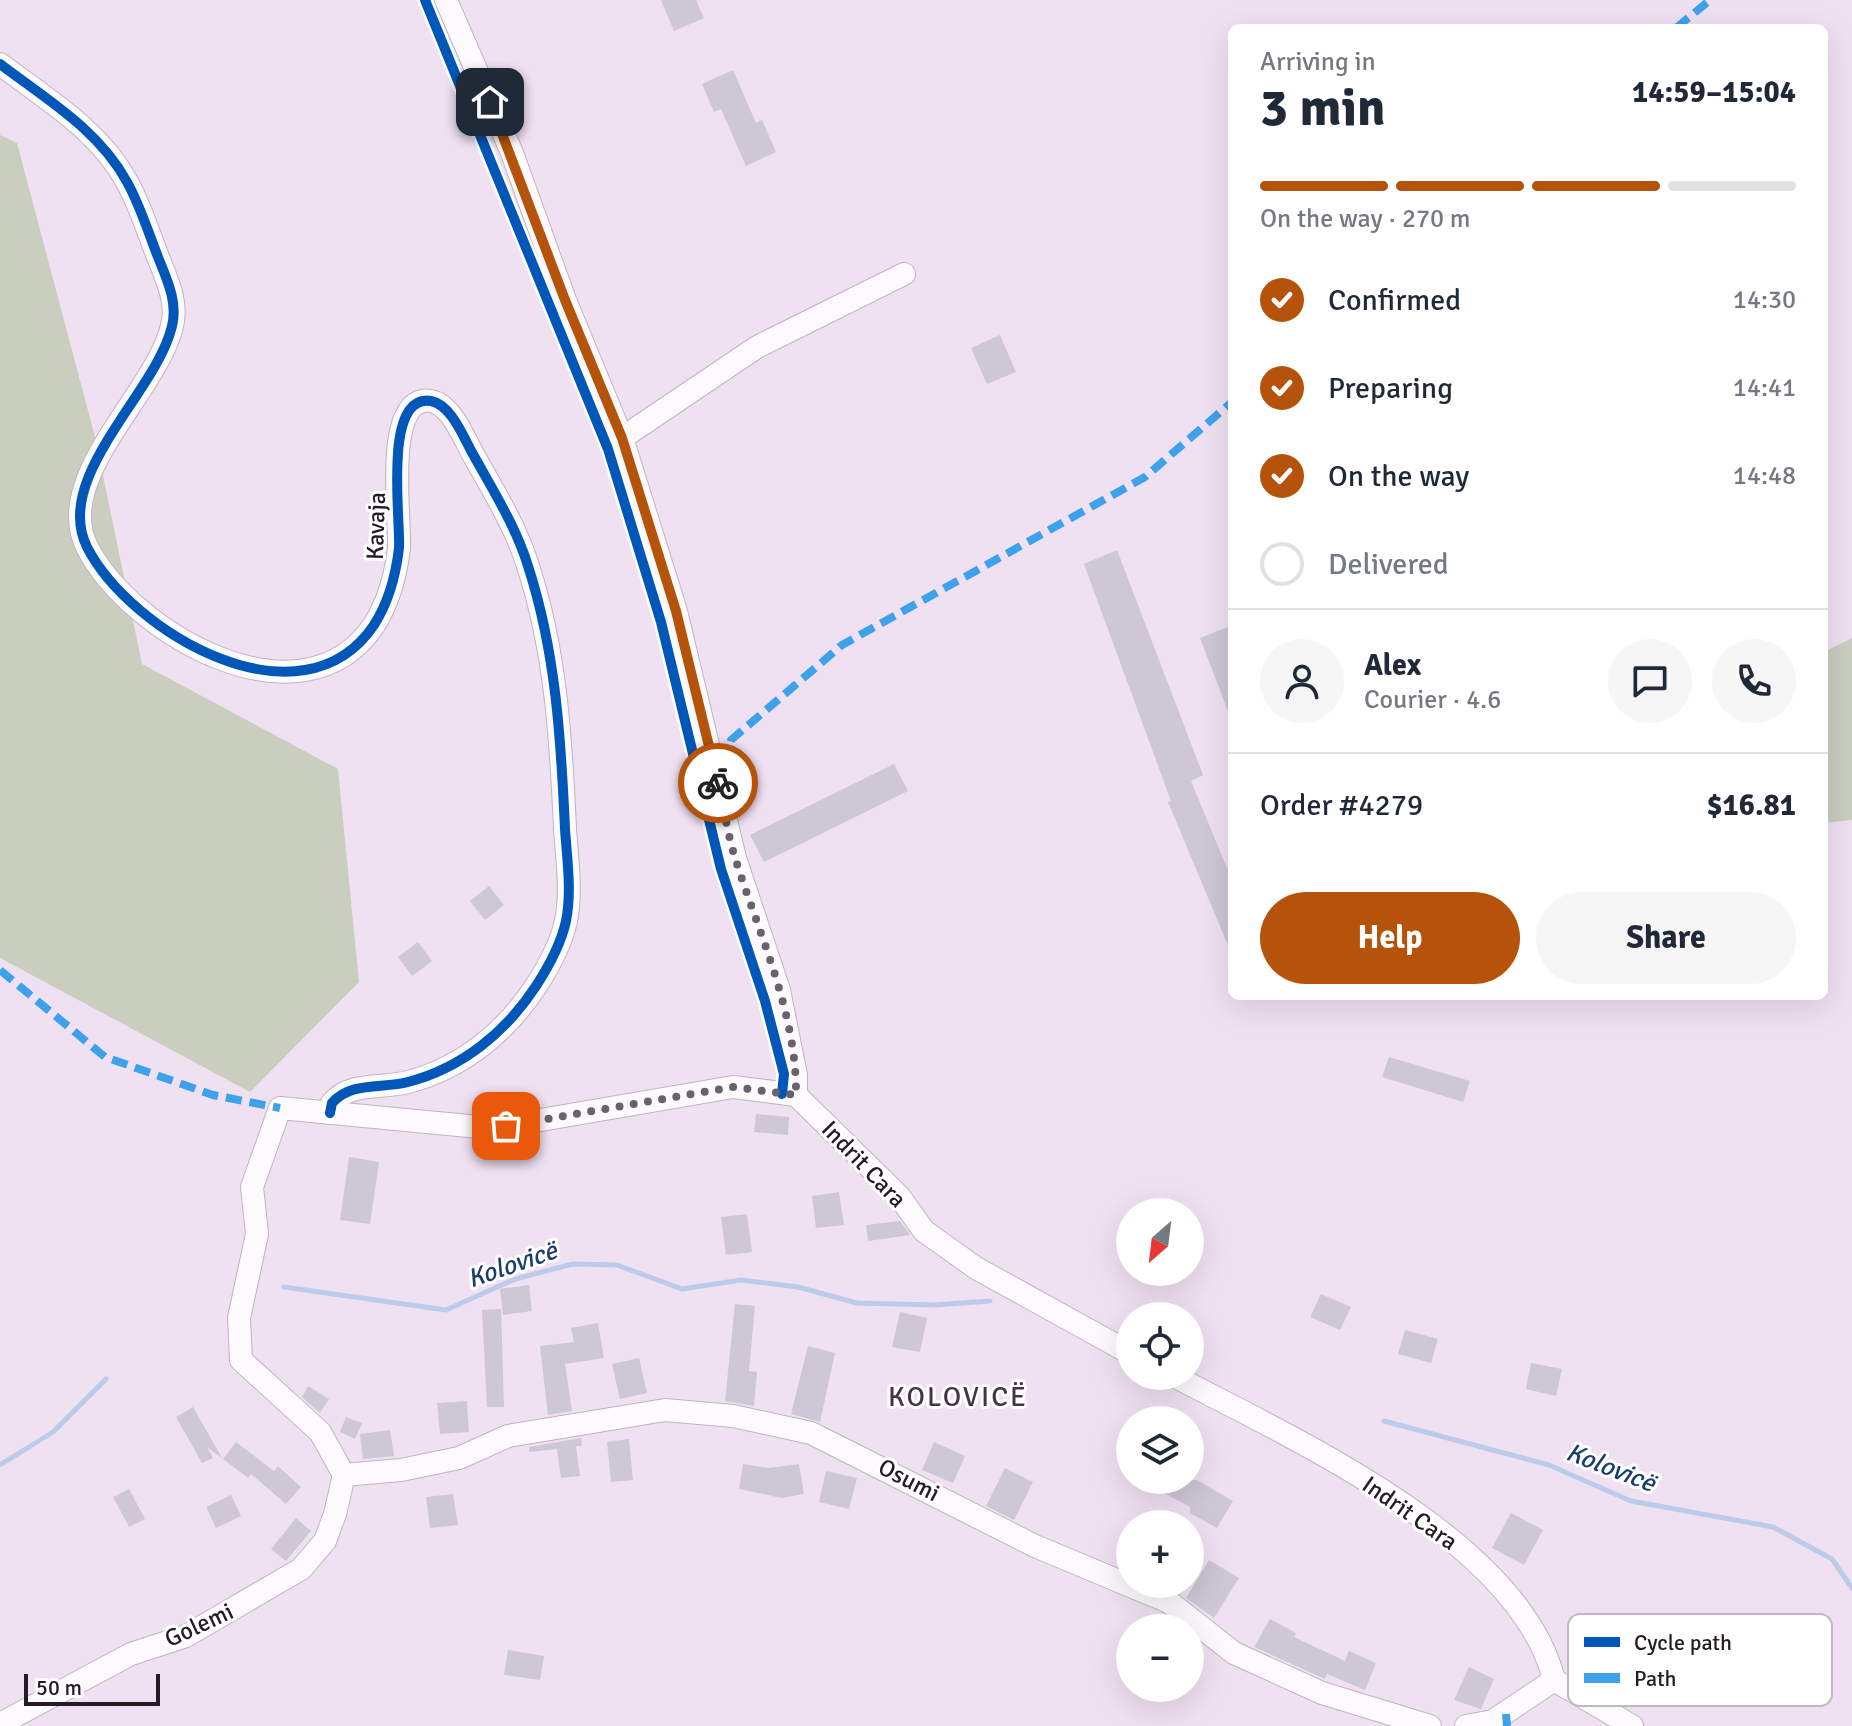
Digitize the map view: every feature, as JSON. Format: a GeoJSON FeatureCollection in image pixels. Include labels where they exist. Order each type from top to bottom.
{"type":"FeatureCollection","features":[{"type":"Feature","properties":{"kind":"street"},"geometry":{"type":"LineString","coordinates":[[348,1474],[320,1432],[241,1360],[239,1318],[257,1234],[252,1187],[280,1108],[479,1127],[506,1126],[733,1087],[796,1095],[796,1075],[779,990],[735,858],[676,611],[622,438],[565,300],[512,153],[446,0]]}},
{"type":"Feature","properties":{"kind":"street","name":"Kavaja"},"geometry":{"type":"LineString","coordinates":[[0,64],[75,121],[116,164],[136,201],[172,295],[175,312],[165,348],[95,467],[79,509],[87,546],[133,607],[216,656],[255,671],[305,671],[346,652],[373,627],[390,589],[400,532],[399,433],[411,409],[421,402],[432,401],[443,406],[454,422],[503,508],[528,564],[549,651],[560,727],[569,892],[559,943],[534,990],[512,1017],[471,1053],[450,1067],[402,1084],[350,1089],[332,1103],[330,1113]]}},
{"type":"Feature","properties":{"kind":"street"},"geometry":{"type":"LineString","coordinates":[[622,438],[757,347],[904,274]]}},
{"type":"Feature","properties":{"kind":"street","name":"Indrit Cara"},"geometry":{"type":"LineString","coordinates":[[796,1095],[899,1196],[924,1231],[976,1268],[1116,1345]]}},
{"type":"Feature","properties":{"kind":"street","name":"Indrit Cara"},"geometry":{"type":"LineString","coordinates":[[1200,1390],[1370,1483],[1466,1551],[1525,1617],[1550,1663],[1554,1680]]}},
{"type":"Feature","properties":{"kind":"street","name":"Osumi"},"geometry":{"type":"LineString","coordinates":[[348,1474],[401,1470],[444,1461],[508,1436],[665,1410],[733,1416],[811,1433],[1035,1546],[1169,1602],[1234,1653],[1322,1693],[1430,1726]]}},
{"type":"Feature","properties":{"kind":"street","name":"Golemi"},"geometry":{"type":"LineString","coordinates":[[0,1724],[131,1654],[186,1636],[301,1569],[325,1541],[348,1474]]}},
{"type":"Feature","properties":{"kind":"street"},"geometry":{"type":"LineString","coordinates":[[1466,1726],[1493,1721],[1554,1680],[1568,1688]]}},
{"type":"Feature","properties":{"kind":"street"},"geometry":{"type":"LineString","coordinates":[[1598,1706],[1632,1726]]}},
{"type":"Feature","properties":{"kind":"green space"},"geometry":{"type":"Polygon","coordinates":[[[0,135],[17,143],[95,437],[142,664],[338,769],[359,982],[250,1092],[0,958],[0,135]]]}},
{"type":"Feature","properties":{"kind":"green space"},"geometry":{"type":"Polygon","coordinates":[[[1852,638],[1852,820],[1828,823],[1828,650],[1852,638]]]}},
{"type":"Feature","properties":{"kind":"building"},"geometry":{"type":"Polygon","coordinates":[[[661,0],[696,0],[704,18],[674,31],[661,0]]]}},
{"type":"Feature","properties":{"kind":"building"},"geometry":{"type":"Polygon","coordinates":[[[733,70],[756,123],[762,120],[776,152],[746,166],[721,109],[714,112],[702,84],[733,70]]]}},
{"type":"Feature","properties":{"kind":"building"},"geometry":{"type":"Polygon","coordinates":[[[1000,335],[1016,372],[987,384],[971,348],[1000,335]]]}},
{"type":"Feature","properties":{"kind":"building"},"geometry":{"type":"Polygon","coordinates":[[[1117,550],[1203,775],[1191,781],[1228,870],[1228,945],[1168,802],[1171,801],[1084,564],[1117,550]]]}},
{"type":"Feature","properties":{"kind":"building"},"geometry":{"type":"Polygon","coordinates":[[[1228,627],[1228,711],[1200,638],[1228,627]]]}},
{"type":"Feature","properties":{"kind":"building"},"geometry":{"type":"Polygon","coordinates":[[[894,764],[908,791],[764,862],[750,835],[894,764]]]}},
{"type":"Feature","properties":{"kind":"building"},"geometry":{"type":"Polygon","coordinates":[[[489,886],[504,905],[485,920],[470,901],[489,886]]]}},
{"type":"Feature","properties":{"kind":"building"},"geometry":{"type":"Polygon","coordinates":[[[418,942],[432,961],[412,976],[398,957],[418,942]]]}},
{"type":"Feature","properties":{"kind":"building"},"geometry":{"type":"Polygon","coordinates":[[[1389,1057],[1470,1081],[1463,1102],[1382,1077],[1389,1057]]]}},
{"type":"Feature","properties":{"kind":"building"},"geometry":{"type":"Polygon","coordinates":[[[756,1114],[789,1117],[788,1135],[754,1132],[756,1114]]]}},
{"type":"Feature","properties":{"kind":"building"},"geometry":{"type":"Polygon","coordinates":[[[349,1157],[379,1162],[370,1224],[340,1220],[349,1157]]]}},
{"type":"Feature","properties":{"kind":"building"},"geometry":{"type":"Polygon","coordinates":[[[839,1192],[844,1225],[816,1228],[812,1196],[839,1192]]]}},
{"type":"Feature","properties":{"kind":"building"},"geometry":{"type":"Polygon","coordinates":[[[747,1214],[752,1252],[726,1255],[721,1217],[747,1214]]]}},
{"type":"Feature","properties":{"kind":"building"},"geometry":{"type":"Polygon","coordinates":[[[900,1221],[910,1235],[868,1241],[866,1225],[900,1221]]]}},
{"type":"Feature","properties":{"kind":"building"},"geometry":{"type":"Polygon","coordinates":[[[529,1285],[532,1311],[503,1315],[500,1289],[529,1285]]]}},
{"type":"Feature","properties":{"kind":"building"},"geometry":{"type":"Polygon","coordinates":[[[1321,1294],[1351,1307],[1340,1330],[1310,1317],[1321,1294]]]}},
{"type":"Feature","properties":{"kind":"building"},"geometry":{"type":"Polygon","coordinates":[[[735,1304],[755,1306],[749,1371],[757,1372],[754,1406],[725,1401],[735,1304]]]}},
{"type":"Feature","properties":{"kind":"building"},"geometry":{"type":"Polygon","coordinates":[[[501,1309],[504,1407],[487,1407],[482,1310],[501,1309]]]}},
{"type":"Feature","properties":{"kind":"building"},"geometry":{"type":"Polygon","coordinates":[[[900,1312],[927,1318],[920,1352],[892,1347],[900,1312]]]}},
{"type":"Feature","properties":{"kind":"building"},"geometry":{"type":"Polygon","coordinates":[[[598,1323],[604,1358],[565,1364],[572,1411],[548,1415],[540,1346],[574,1342],[571,1328],[598,1323]]]}},
{"type":"Feature","properties":{"kind":"building"},"geometry":{"type":"Polygon","coordinates":[[[1405,1330],[1438,1339],[1431,1363],[1398,1354],[1405,1330]]]}},
{"type":"Feature","properties":{"kind":"building"},"geometry":{"type":"Polygon","coordinates":[[[808,1346],[835,1353],[820,1422],[791,1414],[808,1346]]]}},
{"type":"Feature","properties":{"kind":"building"},"geometry":{"type":"Polygon","coordinates":[[[639,1358],[647,1393],[620,1399],[612,1364],[639,1358]]]}},
{"type":"Feature","properties":{"kind":"building"},"geometry":{"type":"Polygon","coordinates":[[[1531,1363],[1562,1369],[1556,1396],[1526,1389],[1531,1363]]]}},
{"type":"Feature","properties":{"kind":"building"},"geometry":{"type":"Polygon","coordinates":[[[308,1386],[329,1399],[320,1413],[302,1397],[308,1386]]]}},
{"type":"Feature","properties":{"kind":"building"},"geometry":{"type":"Polygon","coordinates":[[[467,1401],[469,1432],[440,1434],[437,1403],[467,1401]]]}},
{"type":"Feature","properties":{"kind":"building"},"geometry":{"type":"Polygon","coordinates":[[[193,1407],[222,1458],[207,1447],[213,1458],[202,1463],[176,1417],[193,1407]]]}},
{"type":"Feature","properties":{"kind":"building"},"geometry":{"type":"Polygon","coordinates":[[[346,1417],[362,1423],[355,1439],[340,1432],[346,1417]]]}},
{"type":"Feature","properties":{"kind":"building"},"geometry":{"type":"Polygon","coordinates":[[[390,1430],[394,1456],[363,1459],[360,1434],[390,1430]]]}},
{"type":"Feature","properties":{"kind":"building"},"geometry":{"type":"Polygon","coordinates":[[[581,1438],[582,1446],[576,1446],[580,1476],[561,1478],[557,1449],[529,1452],[529,1447],[581,1438]]]}},
{"type":"Feature","properties":{"kind":"building"},"geometry":{"type":"Polygon","coordinates":[[[629,1439],[633,1480],[611,1482],[607,1442],[629,1439]]]}},
{"type":"Feature","properties":{"kind":"building"},"geometry":{"type":"Polygon","coordinates":[[[236,1442],[274,1471],[278,1466],[301,1487],[286,1504],[251,1474],[248,1478],[223,1459],[236,1442]]]}},
{"type":"Feature","properties":{"kind":"building"},"geometry":{"type":"Polygon","coordinates":[[[934,1442],[965,1456],[953,1483],[922,1470],[934,1442]]]}},
{"type":"Feature","properties":{"kind":"building"},"geometry":{"type":"Polygon","coordinates":[[[743,1464],[769,1468],[799,1464],[804,1494],[782,1498],[739,1489],[743,1464]]]}},
{"type":"Feature","properties":{"kind":"building"},"geometry":{"type":"Polygon","coordinates":[[[1005,1468],[1033,1482],[1014,1520],[986,1506],[1005,1468]]]}},
{"type":"Feature","properties":{"kind":"building"},"geometry":{"type":"Polygon","coordinates":[[[826,1471],[857,1478],[849,1509],[819,1502],[826,1471]]]}},
{"type":"Feature","properties":{"kind":"building"},"geometry":{"type":"Polygon","coordinates":[[[1204,1484],[1233,1501],[1217,1528],[1204,1521],[1204,1510],[1190,1510],[1190,1507],[1166,1494],[1204,1494],[1204,1484]]]}},
{"type":"Feature","properties":{"kind":"building"},"geometry":{"type":"Polygon","coordinates":[[[129,1489],[145,1519],[129,1527],[113,1497],[129,1489]]]}},
{"type":"Feature","properties":{"kind":"building"},"geometry":{"type":"Polygon","coordinates":[[[453,1494],[458,1525],[430,1528],[426,1497],[453,1494]]]}},
{"type":"Feature","properties":{"kind":"building"},"geometry":{"type":"Polygon","coordinates":[[[231,1495],[241,1516],[216,1528],[206,1507],[231,1495]]]}},
{"type":"Feature","properties":{"kind":"building"},"geometry":{"type":"Polygon","coordinates":[[[1511,1513],[1543,1530],[1524,1565],[1492,1548],[1511,1513]]]}},
{"type":"Feature","properties":{"kind":"building"},"geometry":{"type":"Polygon","coordinates":[[[296,1518],[311,1531],[286,1561],[271,1549],[296,1518]]]}},
{"type":"Feature","properties":{"kind":"building"},"geometry":{"type":"Polygon","coordinates":[[[1209,1560],[1239,1578],[1214,1618],[1186,1598],[1204,1598],[1204,1568],[1209,1560]]]}},
{"type":"Feature","properties":{"kind":"building"},"geometry":{"type":"Polygon","coordinates":[[[1270,1619],[1296,1633],[1294,1637],[1345,1661],[1349,1651],[1376,1663],[1365,1690],[1327,1674],[1325,1679],[1254,1647],[1270,1619]]]}},
{"type":"Feature","properties":{"kind":"building"},"geometry":{"type":"Polygon","coordinates":[[[508,1650],[544,1656],[540,1680],[504,1675],[508,1650]]]}},
{"type":"Feature","properties":{"kind":"building"},"geometry":{"type":"Polygon","coordinates":[[[1469,1667],[1494,1679],[1481,1709],[1454,1700],[1469,1667]]]}},
{"type":"Feature","properties":{"kind":"waterway","name":"Kolovicë"},"geometry":{"type":"LineString","coordinates":[[284,1287],[446,1310],[515,1279],[573,1264],[617,1265],[682,1289],[741,1280],[798,1287],[857,1303],[934,1305],[990,1301]]}},
{"type":"Feature","properties":{"kind":"waterway","name":"Kolovicë"},"geometry":{"type":"LineString","coordinates":[[0,1465],[53,1432],[106,1379]]}},
{"type":"Feature","properties":{"kind":"waterway","name":"Kolovicë"},"geometry":{"type":"LineString","coordinates":[[1384,1421],[1549,1465],[1631,1501],[1773,1527],[1832,1559],[1852,1588]]}},
{"type":"Feature","properties":{"kind":"marked path"},"geometry":{"type":"LineString","coordinates":[[1681,24],[1710,0]]}},
{"type":"Feature","properties":{"kind":"marked path"},"geometry":{"type":"LineString","coordinates":[[719,788],[731,740],[842,645],[1145,477],[1228,405]]}},
{"type":"Feature","properties":{"kind":"marked path"},"geometry":{"type":"LineString","coordinates":[[0,970],[105,1057],[213,1095],[280,1108]]}},
{"type":"Feature","properties":{"kind":"marked path"},"geometry":{"type":"LineString","coordinates":[[1506,1714],[1507,1726]]}},
{"type":"Feature","properties":{"kind":"cycle path"},"geometry":{"type":"LineString","coordinates":[[425,0],[608,449],[661,622],[721,869],[765,1001],[784,1074],[782,1094]]}},
{"type":"Feature","properties":{"kind":"cycle path"},"geometry":{"type":"LineString","coordinates":[[0,64],[87,131],[115,163],[136,200],[171,291],[174,308],[172,326],[163,352],[95,464],[83,492],[80,520],[87,547],[109,579],[140,611],[178,638],[220,658],[263,670],[305,670],[343,656],[374,625],[387,598],[399,548],[397,461],[400,437],[406,417],[416,404],[431,401],[445,409],[457,424],[511,524],[528,566],[545,631],[559,729],[569,887],[568,910],[561,938],[545,971],[524,1003],[481,1046],[428,1076],[348,1091],[332,1103],[330,1113]]}},
{"type":"Feature","properties":{"kind":"way so far"},"geometry":{"type":"LineString","coordinates":[[506,1126],[733,1087],[796,1095],[796,1075],[779,990],[735,858],[718,783]]}},
{"type":"Feature","properties":{"kind":"district","name":"KOLOVICË"},"geometry":{"type":"Point","coordinates":[958,1396]}},
{"type":"Feature","properties":{"kind":"route"},"geometry":{"type":"LineString","coordinates":[[490,102],[512,153],[565,300],[622,438],[676,611],[718,783]]}}]}
